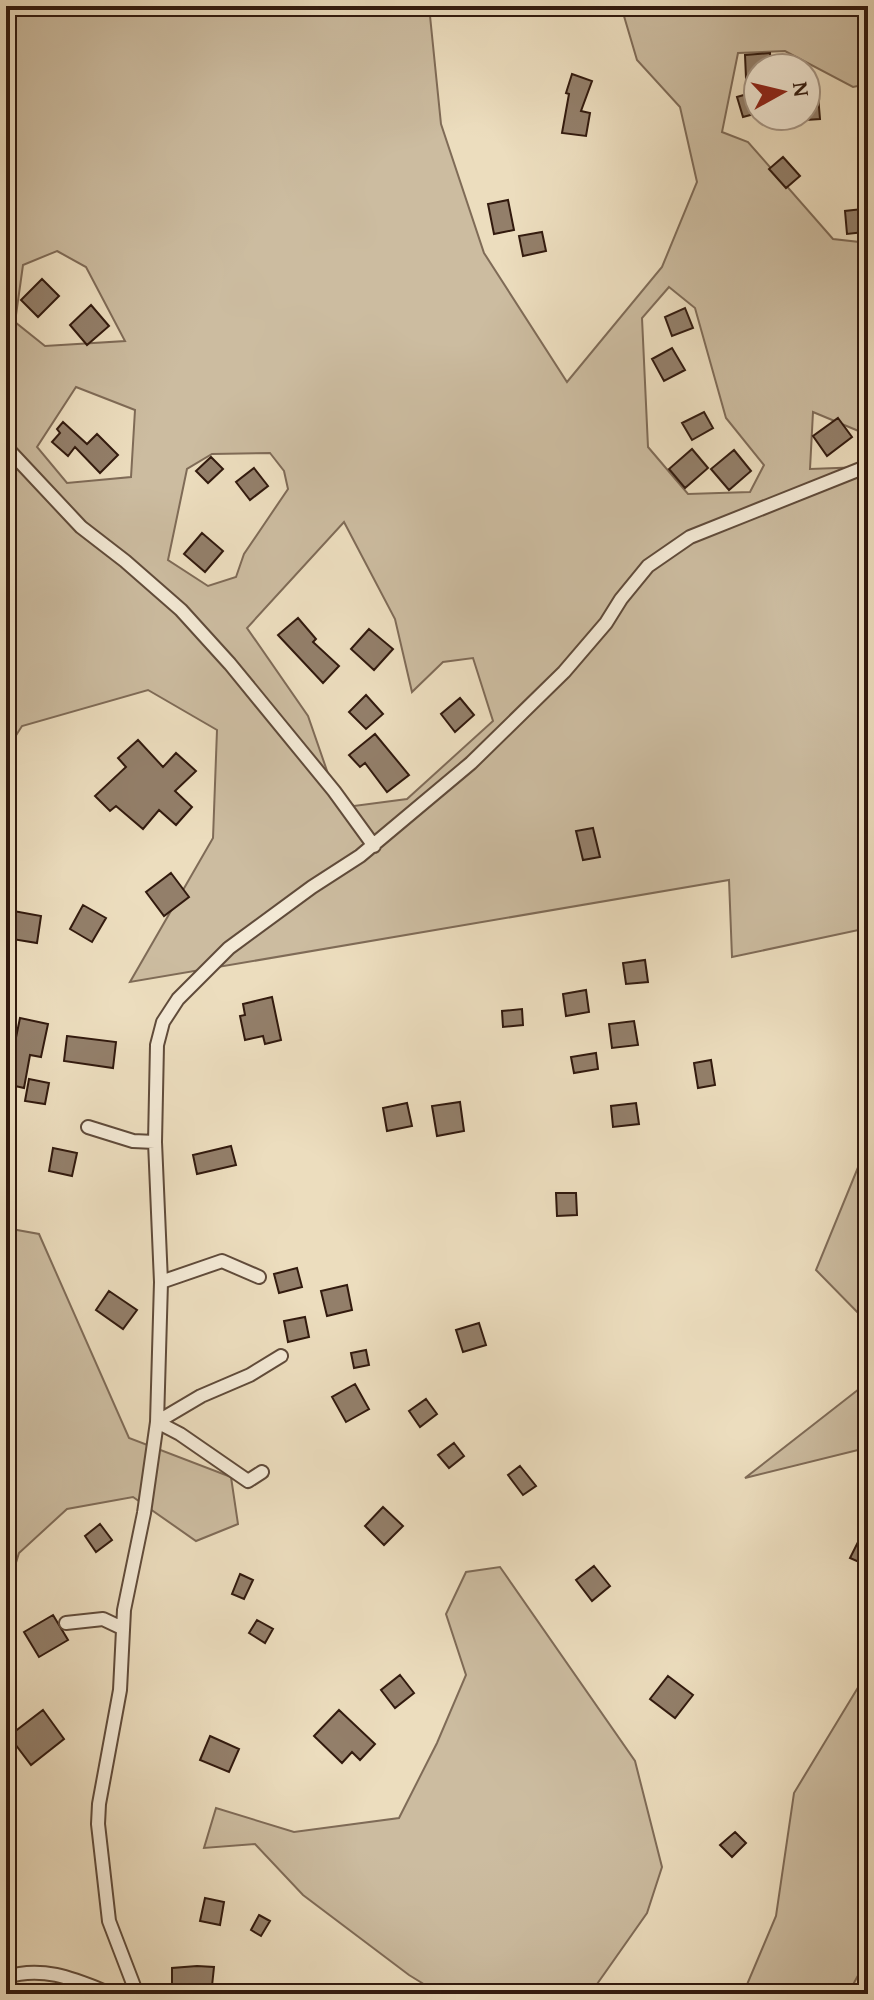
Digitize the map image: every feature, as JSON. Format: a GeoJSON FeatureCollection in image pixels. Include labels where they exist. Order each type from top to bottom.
{"type":"FeatureCollection","features":[{"type":"Feature","properties":{"kind":"street"},"geometry":{"type":"LineString","coordinates":[[6,447],[81,527],[170,600],[220,653],[295,741],[374,846]]}},
{"type":"Feature","properties":{"kind":"street"},"geometry":{"type":"LineString","coordinates":[[137,1994],[109,1921],[98,1824],[120,1690],[122,1628],[149,1486],[157,1422],[161,1282],[155,1142],[157,1045],[169,1010],[229,948],[374,846],[471,763],[555,682],[606,623],[635,580],[667,551],[690,537],[868,466]]}},
{"type":"Feature","properties":{"kind":"street"},"geometry":{"type":"LineString","coordinates":[[88,1127],[133,1141],[155,1142]]}},
{"type":"Feature","properties":{"kind":"street"},"geometry":{"type":"LineString","coordinates":[[161,1282],[222,1261],[259,1277]]}},
{"type":"Feature","properties":{"kind":"street"},"geometry":{"type":"LineString","coordinates":[[157,1422],[281,1356]]}},
{"type":"Feature","properties":{"kind":"street"},"geometry":{"type":"LineString","coordinates":[[157,1422],[180,1434],[248,1481],[262,1472]]}},
{"type":"Feature","properties":{"kind":"street"},"geometry":{"type":"LineString","coordinates":[[66,1623],[103,1619],[122,1628]]}},
{"type":"Feature","properties":{"kind":"street"},"geometry":{"type":"LineString","coordinates":[[6,1977],[30,1972],[61,1975],[111,1994]]}},
{"type":"Feature","properties":{"kind":"shaded area"},"geometry":{"type":"Polygon","coordinates":[[[6,6],[429,6],[441,124],[484,253],[567,382],[662,267],[697,182],[680,107],[637,60],[621,6],[868,6],[868,84],[853,87],[822,71],[822,52],[738,53],[722,132],[748,142],[833,239],[868,243],[868,928],[732,957],[729,880],[130,982],[213,838],[217,730],[148,690],[22,726],[6,751],[6,6]],[[57,251],[23,265],[15,322],[45,346],[125,341],[86,267],[57,251]],[[669,287],[642,318],[648,447],[688,494],[750,492],[764,465],[726,418],[695,308],[669,287]],[[76,387],[37,447],[67,483],[131,477],[135,410],[76,387]],[[813,412],[810,469],[863,467],[861,432],[813,412]],[[270,453],[212,454],[187,469],[168,560],[208,586],[236,577],[244,554],[288,489],[284,471],[270,453]],[[344,522],[247,628],[308,716],[334,791],[354,806],[407,799],[493,721],[473,658],[443,662],[412,692],[395,619],[344,522]]]}},
{"type":"Feature","properties":{"kind":"shaded area"},"geometry":{"type":"Polygon","coordinates":[[[868,1143],[868,1323],[816,1270],[868,1143]]]}},
{"type":"Feature","properties":{"kind":"shaded area"},"geometry":{"type":"Polygon","coordinates":[[[6,1228],[39,1234],[129,1438],[231,1477],[238,1524],[196,1541],[133,1497],[67,1509],[19,1553],[6,1595],[6,1228]]]}},
{"type":"Feature","properties":{"kind":"shaded area"},"geometry":{"type":"Polygon","coordinates":[[[868,1382],[868,1449],[745,1478],[868,1382]]]}},
{"type":"Feature","properties":{"kind":"shaded area"},"geometry":{"type":"Polygon","coordinates":[[[500,1567],[635,1761],[662,1867],[647,1913],[590,1994],[440,1994],[409,1975],[303,1895],[255,1844],[204,1848],[216,1808],[294,1832],[399,1818],[437,1743],[466,1675],[446,1614],[466,1572],[500,1567]]]}},
{"type":"Feature","properties":{"kind":"shaded area"},"geometry":{"type":"Polygon","coordinates":[[[868,1671],[868,1957],[848,1994],[743,1994],[776,1916],[794,1793],[868,1671]]]}},
{"type":"Feature","properties":{"kind":"building"},"geometry":{"type":"Polygon","coordinates":[[[572,74],[592,81],[581,111],[590,113],[586,136],[562,133],[569,94],[566,93],[572,74]]]}},
{"type":"Feature","properties":{"kind":"building"},"geometry":{"type":"Polygon","coordinates":[[[742,96],[742,114],[737,97],[742,96]]]}},
{"type":"Feature","properties":{"kind":"building"},"geometry":{"type":"Polygon","coordinates":[[[783,157],[800,176],[786,188],[769,169],[783,157]]]}},
{"type":"Feature","properties":{"kind":"building"},"geometry":{"type":"Polygon","coordinates":[[[508,200],[514,230],[494,234],[488,204],[508,200]]]}},
{"type":"Feature","properties":{"kind":"building"},"geometry":{"type":"Polygon","coordinates":[[[862,209],[864,232],[847,234],[845,211],[862,209]]]}},
{"type":"Feature","properties":{"kind":"building"},"geometry":{"type":"Polygon","coordinates":[[[542,232],[546,251],[523,256],[519,236],[542,232]]]}},
{"type":"Feature","properties":{"kind":"building"},"geometry":{"type":"Polygon","coordinates":[[[42,279],[59,296],[38,317],[21,300],[42,279]]]}},
{"type":"Feature","properties":{"kind":"building"},"geometry":{"type":"Polygon","coordinates":[[[91,305],[109,326],[87,345],[70,325],[91,305]]]}},
{"type":"Feature","properties":{"kind":"building"},"geometry":{"type":"Polygon","coordinates":[[[685,308],[693,328],[672,336],[665,317],[685,308]]]}},
{"type":"Feature","properties":{"kind":"building"},"geometry":{"type":"Polygon","coordinates":[[[672,348],[685,370],[664,381],[652,359],[672,348]]]}},
{"type":"Feature","properties":{"kind":"building"},"geometry":{"type":"Polygon","coordinates":[[[704,412],[713,428],[692,440],[682,423],[704,412]]]}},
{"type":"Feature","properties":{"kind":"building"},"geometry":{"type":"Polygon","coordinates":[[[838,418],[852,437],[827,456],[813,436],[838,418]]]}},
{"type":"Feature","properties":{"kind":"building"},"geometry":{"type":"Polygon","coordinates":[[[63,422],[87,444],[97,434],[118,455],[100,473],[75,447],[68,456],[52,442],[60,433],[57,429],[63,422]]]}},
{"type":"Feature","properties":{"kind":"building"},"geometry":{"type":"Polygon","coordinates":[[[692,449],[708,468],[685,488],[669,469],[692,449]]]}},
{"type":"Feature","properties":{"kind":"building"},"geometry":{"type":"Polygon","coordinates":[[[734,450],[751,471],[729,490],[711,469],[734,450]]]}},
{"type":"Feature","properties":{"kind":"building"},"geometry":{"type":"Polygon","coordinates":[[[211,457],[223,469],[208,483],[196,471],[211,457]]]}},
{"type":"Feature","properties":{"kind":"building"},"geometry":{"type":"Polygon","coordinates":[[[254,468],[268,486],[250,500],[236,482],[254,468]]]}},
{"type":"Feature","properties":{"kind":"building"},"geometry":{"type":"Polygon","coordinates":[[[202,533],[223,551],[205,572],[184,554],[202,533]]]}},
{"type":"Feature","properties":{"kind":"building"},"geometry":{"type":"Polygon","coordinates":[[[298,618],[316,639],[313,642],[339,666],[323,683],[278,635],[298,618]]]}},
{"type":"Feature","properties":{"kind":"building"},"geometry":{"type":"Polygon","coordinates":[[[369,629],[393,649],[374,670],[351,649],[369,629]]]}},
{"type":"Feature","properties":{"kind":"building"},"geometry":{"type":"Polygon","coordinates":[[[366,695],[383,714],[366,729],[349,712],[366,695]]]}},
{"type":"Feature","properties":{"kind":"building"},"geometry":{"type":"Polygon","coordinates":[[[460,698],[474,715],[455,732],[441,714],[460,698]]]}},
{"type":"Feature","properties":{"kind":"building"},"geometry":{"type":"Polygon","coordinates":[[[375,734],[409,775],[387,792],[365,763],[360,767],[349,755],[375,734]]]}},
{"type":"Feature","properties":{"kind":"building"},"geometry":{"type":"Polygon","coordinates":[[[138,740],[163,767],[176,753],[196,771],[175,791],[192,807],[176,825],[159,810],[143,829],[116,806],[110,811],[95,796],[126,767],[118,758],[138,740]]]}},
{"type":"Feature","properties":{"kind":"building"},"geometry":{"type":"Polygon","coordinates":[[[593,828],[600,857],[583,860],[576,831],[593,828]]]}},
{"type":"Feature","properties":{"kind":"building"},"geometry":{"type":"Polygon","coordinates":[[[171,873],[189,897],[164,916],[146,892],[171,873]]]}},
{"type":"Feature","properties":{"kind":"building"},"geometry":{"type":"Polygon","coordinates":[[[83,905],[106,918],[92,942],[70,929],[83,905]]]}},
{"type":"Feature","properties":{"kind":"building"},"geometry":{"type":"Polygon","coordinates":[[[8,910],[41,916],[37,943],[6,938],[8,910]]]}},
{"type":"Feature","properties":{"kind":"building"},"geometry":{"type":"Polygon","coordinates":[[[645,960],[648,982],[626,984],[623,963],[645,960]]]}},
{"type":"Feature","properties":{"kind":"building"},"geometry":{"type":"Polygon","coordinates":[[[586,990],[589,1012],[566,1016],[563,994],[586,990]]]}},
{"type":"Feature","properties":{"kind":"building"},"geometry":{"type":"Polygon","coordinates":[[[272,997],[281,1040],[265,1044],[263,1036],[245,1040],[240,1016],[245,1015],[243,1004],[272,997]]]}},
{"type":"Feature","properties":{"kind":"building"},"geometry":{"type":"Polygon","coordinates":[[[522,1009],[523,1025],[503,1027],[502,1011],[522,1009]]]}},
{"type":"Feature","properties":{"kind":"building"},"geometry":{"type":"Polygon","coordinates":[[[20,1018],[48,1024],[41,1057],[30,1055],[24,1088],[6,1084],[6,1060],[11,1062],[20,1018]]]}},
{"type":"Feature","properties":{"kind":"building"},"geometry":{"type":"Polygon","coordinates":[[[634,1021],[638,1045],[612,1048],[609,1024],[634,1021]]]}},
{"type":"Feature","properties":{"kind":"building"},"geometry":{"type":"Polygon","coordinates":[[[67,1036],[116,1042],[113,1068],[64,1061],[67,1036]]]}},
{"type":"Feature","properties":{"kind":"building"},"geometry":{"type":"Polygon","coordinates":[[[596,1053],[598,1069],[574,1073],[571,1057],[596,1053]]]}},
{"type":"Feature","properties":{"kind":"building"},"geometry":{"type":"Polygon","coordinates":[[[711,1060],[715,1085],[698,1088],[694,1063],[711,1060]]]}},
{"type":"Feature","properties":{"kind":"building"},"geometry":{"type":"Polygon","coordinates":[[[29,1079],[49,1083],[45,1104],[25,1101],[29,1079]]]}},
{"type":"Feature","properties":{"kind":"building"},"geometry":{"type":"Polygon","coordinates":[[[460,1102],[464,1131],[437,1136],[432,1106],[460,1102]]]}},
{"type":"Feature","properties":{"kind":"building"},"geometry":{"type":"Polygon","coordinates":[[[407,1103],[412,1126],[387,1131],[383,1108],[407,1103]]]}},
{"type":"Feature","properties":{"kind":"building"},"geometry":{"type":"Polygon","coordinates":[[[636,1103],[639,1124],[613,1127],[611,1106],[636,1103]]]}},
{"type":"Feature","properties":{"kind":"building"},"geometry":{"type":"Polygon","coordinates":[[[231,1146],[236,1165],[197,1174],[193,1155],[231,1146]]]}},
{"type":"Feature","properties":{"kind":"building"},"geometry":{"type":"Polygon","coordinates":[[[53,1148],[77,1153],[72,1176],[49,1171],[53,1148]]]}},
{"type":"Feature","properties":{"kind":"building"},"geometry":{"type":"Polygon","coordinates":[[[556,1193],[576,1193],[577,1215],[557,1216],[556,1193]]]}},
{"type":"Feature","properties":{"kind":"building"},"geometry":{"type":"Polygon","coordinates":[[[297,1268],[302,1287],[279,1293],[274,1274],[297,1268]]]}},
{"type":"Feature","properties":{"kind":"building"},"geometry":{"type":"Polygon","coordinates":[[[347,1285],[352,1310],[327,1316],[321,1291],[347,1285]]]}},
{"type":"Feature","properties":{"kind":"building"},"geometry":{"type":"Polygon","coordinates":[[[109,1291],[137,1310],[123,1329],[96,1310],[109,1291]]]}},
{"type":"Feature","properties":{"kind":"building"},"geometry":{"type":"Polygon","coordinates":[[[305,1317],[309,1337],[288,1342],[284,1321],[305,1317]]]}},
{"type":"Feature","properties":{"kind":"building"},"geometry":{"type":"Polygon","coordinates":[[[479,1323],[486,1345],[463,1352],[456,1330],[479,1323]]]}},
{"type":"Feature","properties":{"kind":"building"},"geometry":{"type":"Polygon","coordinates":[[[366,1350],[369,1365],[354,1368],[351,1353],[366,1350]]]}},
{"type":"Feature","properties":{"kind":"building"},"geometry":{"type":"Polygon","coordinates":[[[355,1384],[369,1409],[346,1422],[332,1397],[355,1384]]]}},
{"type":"Feature","properties":{"kind":"building"},"geometry":{"type":"Polygon","coordinates":[[[426,1399],[437,1414],[420,1427],[409,1411],[426,1399]]]}},
{"type":"Feature","properties":{"kind":"building"},"geometry":{"type":"Polygon","coordinates":[[[454,1443],[464,1456],[449,1468],[438,1455],[454,1443]]]}},
{"type":"Feature","properties":{"kind":"building"},"geometry":{"type":"Polygon","coordinates":[[[520,1466],[536,1486],[523,1495],[508,1475],[520,1466]]]}},
{"type":"Feature","properties":{"kind":"building"},"geometry":{"type":"Polygon","coordinates":[[[383,1507],[403,1526],[384,1545],[365,1526],[383,1507]]]}},
{"type":"Feature","properties":{"kind":"building"},"geometry":{"type":"Polygon","coordinates":[[[100,1524],[112,1540],[96,1552],[85,1536],[100,1524]]]}},
{"type":"Feature","properties":{"kind":"building"},"geometry":{"type":"Polygon","coordinates":[[[859,1540],[868,1544],[868,1566],[850,1558],[859,1540]]]}},
{"type":"Feature","properties":{"kind":"building"},"geometry":{"type":"Polygon","coordinates":[[[594,1566],[610,1586],[592,1601],[576,1580],[594,1566]]]}},
{"type":"Feature","properties":{"kind":"building"},"geometry":{"type":"Polygon","coordinates":[[[240,1574],[253,1580],[244,1599],[232,1594],[240,1574]]]}},
{"type":"Feature","properties":{"kind":"building"},"geometry":{"type":"Polygon","coordinates":[[[53,1615],[68,1640],[39,1657],[24,1632],[53,1615]]]}},
{"type":"Feature","properties":{"kind":"building"},"geometry":{"type":"Polygon","coordinates":[[[257,1620],[273,1629],[265,1643],[249,1633],[257,1620]]]}},
{"type":"Feature","properties":{"kind":"building"},"geometry":{"type":"Polygon","coordinates":[[[400,1675],[414,1693],[395,1708],[381,1690],[400,1675]]]}},
{"type":"Feature","properties":{"kind":"building"},"geometry":{"type":"Polygon","coordinates":[[[668,1676],[693,1695],[675,1718],[650,1699],[668,1676]]]}},
{"type":"Feature","properties":{"kind":"building"},"geometry":{"type":"Polygon","coordinates":[[[43,1710],[64,1739],[31,1765],[9,1736],[43,1710]]]}},
{"type":"Feature","properties":{"kind":"building"},"geometry":{"type":"Polygon","coordinates":[[[339,1710],[375,1744],[360,1760],[352,1752],[342,1763],[314,1736],[339,1710]]]}},
{"type":"Feature","properties":{"kind":"building"},"geometry":{"type":"Polygon","coordinates":[[[210,1736],[239,1749],[229,1772],[200,1760],[210,1736]]]}},
{"type":"Feature","properties":{"kind":"building"},"geometry":{"type":"Polygon","coordinates":[[[735,1832],[746,1843],[732,1857],[720,1845],[735,1832]]]}},
{"type":"Feature","properties":{"kind":"building"},"geometry":{"type":"Polygon","coordinates":[[[205,1898],[224,1902],[220,1925],[200,1921],[205,1898]]]}},
{"type":"Feature","properties":{"kind":"building"},"geometry":{"type":"Polygon","coordinates":[[[259,1915],[270,1921],[261,1936],[251,1930],[259,1915]]]}},
{"type":"Feature","properties":{"kind":"building"},"geometry":{"type":"Polygon","coordinates":[[[214,1967],[212,1986],[172,1985],[172,1968],[214,1967]]]}}]}
